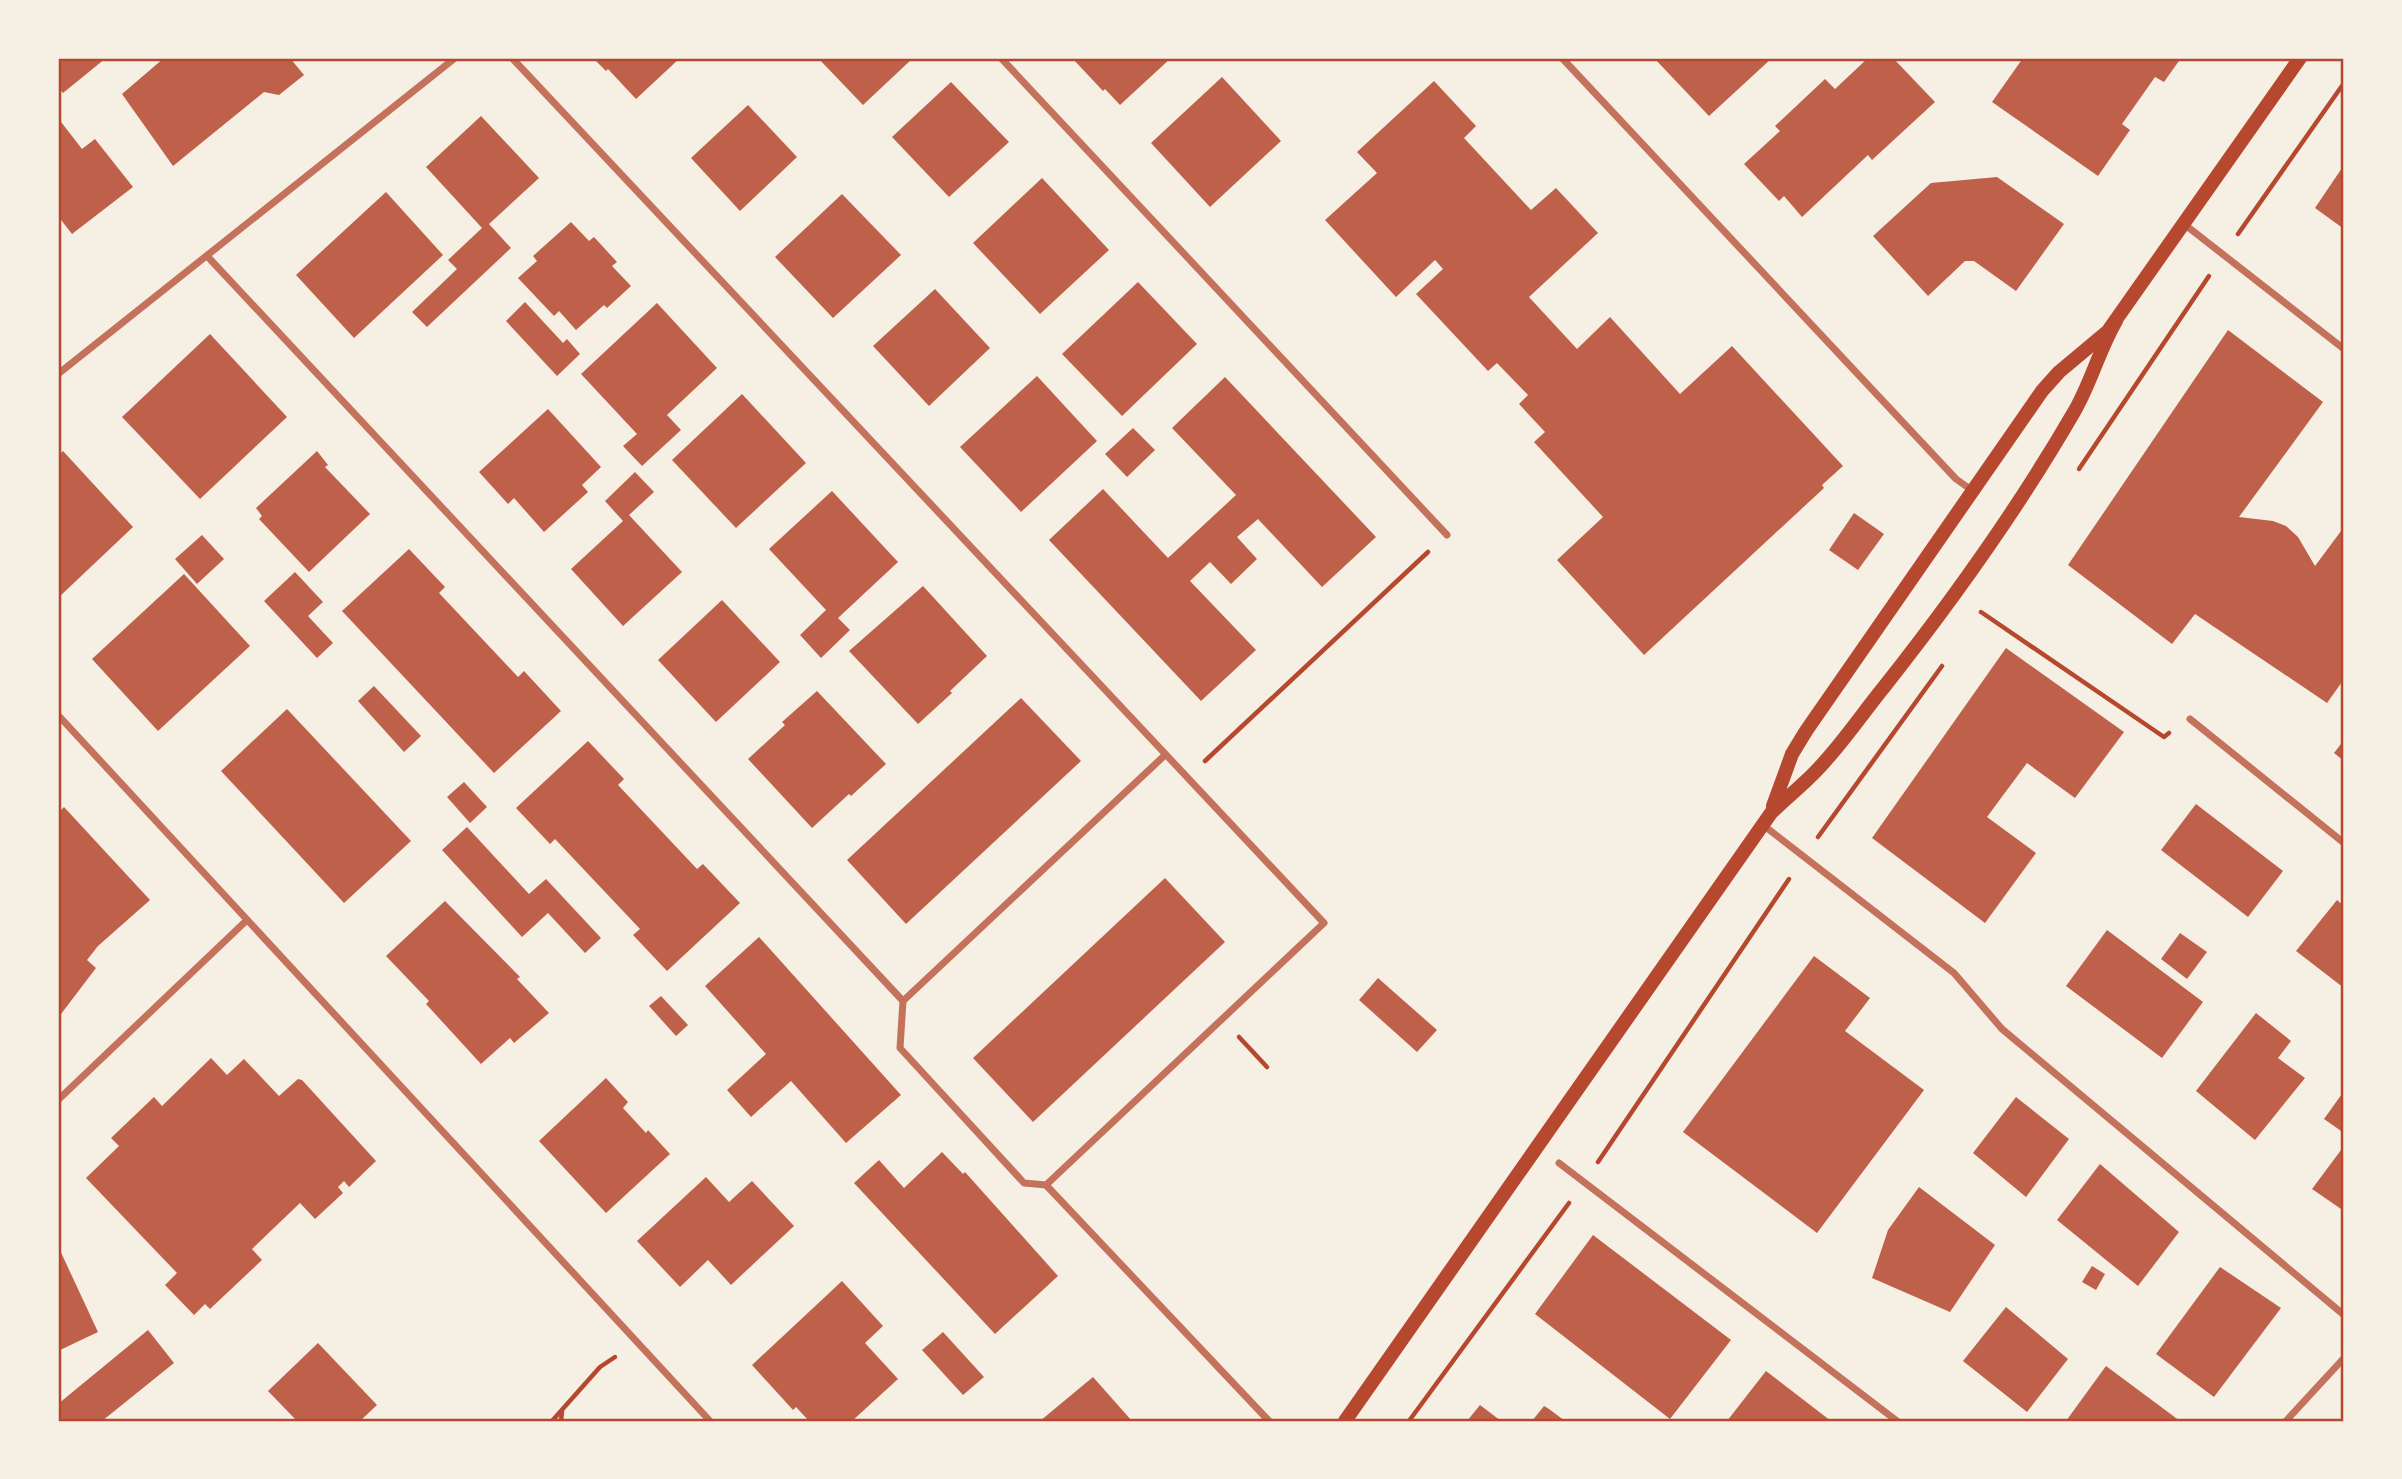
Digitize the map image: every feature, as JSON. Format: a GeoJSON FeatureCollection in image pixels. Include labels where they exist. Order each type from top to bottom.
{"type":"FeatureCollection","features":[{"type":"Feature","properties":{"kind":"main road"},"geometry":{"type":"LineString","coordinates":[[1345,1421],[1763,824],[1826,760],[1913,650],[1967,575],[2034,478],[2074,413],[2091,379],[2103,343],[2116,321],[2300,58]]}},
{"type":"Feature","properties":{"kind":"main road"},"geometry":{"type":"LineString","coordinates":[[1763,824],[1776,801],[1792,754],[1806,731],[2050,381],[2099,340],[2116,321]]}},
{"type":"Feature","properties":{"kind":"street"},"geometry":{"type":"LineString","coordinates":[[58,374],[455,58]]}},
{"type":"Feature","properties":{"kind":"street"},"geometry":{"type":"LineString","coordinates":[[512,58],[1324,923],[1046,1185]]}},
{"type":"Feature","properties":{"kind":"street"},"geometry":{"type":"LineString","coordinates":[[1001,58],[1447,535]]}},
{"type":"Feature","properties":{"kind":"street"},"geometry":{"type":"LineString","coordinates":[[1562,58],[1956,480],[1973,491]]}},
{"type":"Feature","properties":{"kind":"street"},"geometry":{"type":"LineString","coordinates":[[2183,224],[2344,349]]}},
{"type":"Feature","properties":{"kind":"street"},"geometry":{"type":"LineString","coordinates":[[208,257],[903,1001]]}},
{"type":"Feature","properties":{"kind":"street"},"geometry":{"type":"LineString","coordinates":[[58,715],[710,1421]]}},
{"type":"Feature","properties":{"kind":"street"},"geometry":{"type":"LineString","coordinates":[[2190,719],[2344,844]]}},
{"type":"Feature","properties":{"kind":"street"},"geometry":{"type":"LineString","coordinates":[[1165,755],[903,1001],[900,1048],[1024,1183],[1046,1185],[1269,1421]]}},
{"type":"Feature","properties":{"kind":"street"},"geometry":{"type":"LineString","coordinates":[[1763,824],[1954,973],[2002,1029],[2344,1315]]}},
{"type":"Feature","properties":{"kind":"street"},"geometry":{"type":"LineString","coordinates":[[58,1100],[247,920]]}},
{"type":"Feature","properties":{"kind":"street"},"geometry":{"type":"LineString","coordinates":[[1559,1163],[1897,1421]]}},
{"type":"Feature","properties":{"kind":"street"},"geometry":{"type":"LineString","coordinates":[[2286,1421],[2344,1357]]}},
{"type":"Feature","properties":{"kind":"path"},"geometry":{"type":"LineString","coordinates":[[2075,474],[2344,83]]}},
{"type":"Feature","properties":{"kind":"path"},"geometry":{"type":"LineString","coordinates":[[1187,778],[1447,535]]}},
{"type":"Feature","properties":{"kind":"path"},"geometry":{"type":"LineString","coordinates":[[1973,623],[1989,601]]}},
{"type":"Feature","properties":{"kind":"path"},"geometry":{"type":"LineString","coordinates":[[1981,612],[2165,737],[2190,719]]}},
{"type":"Feature","properties":{"kind":"path"},"geometry":{"type":"LineString","coordinates":[[1409,1421],[1584,1183],[1804,855],[1949,656]]}},
{"type":"Feature","properties":{"kind":"path"},"geometry":{"type":"LineString","coordinates":[[1223,1018],[1267,1067]]}},
{"type":"Feature","properties":{"kind":"path"},"geometry":{"type":"LineString","coordinates":[[552,1421],[600,1367]]}},
{"type":"Feature","properties":{"kind":"path"},"geometry":{"type":"LineString","coordinates":[[561,1421],[562,1410]]}},
{"type":"Feature","properties":{"kind":"building"},"geometry":{"type":"Polygon","coordinates":[[[58,58],[106,58],[63,93],[58,87],[58,58]]]}},
{"type":"Feature","properties":{"kind":"building"},"geometry":{"type":"Polygon","coordinates":[[[164,58],[290,58],[304,75],[279,95],[264,92],[173,166],[122,94],[164,58]]]}},
{"type":"Feature","properties":{"kind":"building"},"geometry":{"type":"Polygon","coordinates":[[[593,58],[680,58],[636,99],[608,69],[606,71],[593,58]]]}},
{"type":"Feature","properties":{"kind":"building"},"geometry":{"type":"Polygon","coordinates":[[[818,58],[913,58],[863,105],[818,58]]]}},
{"type":"Feature","properties":{"kind":"building"},"geometry":{"type":"Polygon","coordinates":[[[1072,58],[1171,58],[1120,105],[1072,58]]]}},
{"type":"Feature","properties":{"kind":"building"},"geometry":{"type":"Polygon","coordinates":[[[1654,58],[1772,58],[1709,116],[1654,58]]]}},
{"type":"Feature","properties":{"kind":"building"},"geometry":{"type":"Polygon","coordinates":[[[1868,58],[1893,58],[1935,102],[1872,160],[1868,155],[1802,217],[1784,196],[1779,201],[1744,164],[1780,131],[1775,126],[1825,79],[1835,89],[1868,58]]]}},
{"type":"Feature","properties":{"kind":"building"},"geometry":{"type":"Polygon","coordinates":[[[2023,58],[2181,58],[2164,82],[2155,77],[2122,124],[2130,130],[2098,176],[1992,102],[2023,58]]]}},
{"type":"Feature","properties":{"kind":"building"},"geometry":{"type":"Polygon","coordinates":[[[1222,77],[1281,141],[1210,207],[1151,143],[1222,77]]]}},
{"type":"Feature","properties":{"kind":"building"},"geometry":{"type":"Polygon","coordinates":[[[1434,81],[1476,126],[1464,138],[1531,210],[1556,188],[1598,233],[1529,297],[1577,349],[1610,317],[1680,394],[1732,346],[1843,466],[1822,485],[1824,488],[1644,655],[1557,560],[1603,517],[1534,442],[1545,432],[1519,404],[1528,395],[1497,363],[1488,371],[1416,294],[1443,269],[1435,260],[1396,297],[1325,220],[1377,173],[1357,152],[1434,81]]]}},
{"type":"Feature","properties":{"kind":"building"},"geometry":{"type":"Polygon","coordinates":[[[951,82],[1009,142],[949,197],[892,137],[951,82]]]}},
{"type":"Feature","properties":{"kind":"building"},"geometry":{"type":"Polygon","coordinates":[[[748,105],[797,157],[740,211],[691,158],[748,105]]]}},
{"type":"Feature","properties":{"kind":"building"},"geometry":{"type":"Polygon","coordinates":[[[481,116],[539,178],[489,224],[511,248],[427,327],[412,312],[457,269],[448,260],[482,228],[426,167],[481,116]]]}},
{"type":"Feature","properties":{"kind":"building"},"geometry":{"type":"Polygon","coordinates":[[[58,118],[82,149],[95,139],[133,187],[72,234],[58,216],[58,118]]]}},
{"type":"Feature","properties":{"kind":"building"},"geometry":{"type":"Polygon","coordinates":[[[2344,165],[2344,229],[2315,208],[2344,165]]]}},
{"type":"Feature","properties":{"kind":"building"},"geometry":{"type":"Polygon","coordinates":[[[1997,177],[2064,224],[2016,291],[1974,261],[1965,261],[1928,296],[1873,236],[1931,183],[1997,177]]]}},
{"type":"Feature","properties":{"kind":"building"},"geometry":{"type":"Polygon","coordinates":[[[1042,178],[1109,250],[1040,314],[973,243],[1042,178]]]}},
{"type":"Feature","properties":{"kind":"building"},"geometry":{"type":"Polygon","coordinates":[[[386,192],[443,255],[354,338],[296,275],[386,192]]]}},
{"type":"Feature","properties":{"kind":"building"},"geometry":{"type":"Polygon","coordinates":[[[842,194],[901,255],[833,318],[775,257],[842,194]]]}},
{"type":"Feature","properties":{"kind":"building"},"geometry":{"type":"Polygon","coordinates":[[[571,222],[589,241],[594,237],[617,262],[612,266],[631,286],[607,308],[604,305],[576,330],[559,311],[554,316],[518,278],[537,261],[533,256],[571,222]]]}},
{"type":"Feature","properties":{"kind":"building"},"geometry":{"type":"Polygon","coordinates":[[[1138,282],[1197,344],[1122,416],[1062,354],[1138,282]]]}},
{"type":"Feature","properties":{"kind":"building"},"geometry":{"type":"Polygon","coordinates":[[[935,289],[990,348],[929,406],[873,346],[935,289]]]}},
{"type":"Feature","properties":{"kind":"building"},"geometry":{"type":"Polygon","coordinates":[[[525,302],[563,343],[567,339],[580,354],[557,376],[506,321],[525,302]]]}},
{"type":"Feature","properties":{"kind":"building"},"geometry":{"type":"Polygon","coordinates":[[[657,303],[717,368],[667,415],[681,430],[642,466],[623,446],[637,434],[581,374],[657,303]]]}},
{"type":"Feature","properties":{"kind":"building"},"geometry":{"type":"Polygon","coordinates":[[[2228,330],[2323,402],[2239,517],[2273,521],[2286,526],[2298,537],[2315,566],[2344,527],[2344,679],[2327,703],[2195,614],[2172,644],[2068,565],[2228,330]]]}},
{"type":"Feature","properties":{"kind":"building"},"geometry":{"type":"Polygon","coordinates":[[[210,334],[287,417],[200,499],[122,417],[210,334]]]}},
{"type":"Feature","properties":{"kind":"building"},"geometry":{"type":"Polygon","coordinates":[[[1037,376],[1097,441],[1021,512],[960,447],[1037,376]]]}},
{"type":"Feature","properties":{"kind":"building"},"geometry":{"type":"Polygon","coordinates":[[[1225,377],[1376,537],[1322,587],[1258,519],[1237,537],[1257,559],[1231,584],[1210,562],[1190,581],[1256,650],[1201,701],[1049,540],[1103,489],[1168,558],[1236,495],[1172,428],[1225,377]]]}},
{"type":"Feature","properties":{"kind":"building"},"geometry":{"type":"Polygon","coordinates":[[[742,394],[806,463],[736,528],[672,460],[742,394]]]}},
{"type":"Feature","properties":{"kind":"building"},"geometry":{"type":"Polygon","coordinates":[[[548,409],[601,467],[582,485],[588,492],[544,532],[514,498],[508,504],[479,472],[548,409]]]}},
{"type":"Feature","properties":{"kind":"building"},"geometry":{"type":"Polygon","coordinates":[[[1133,428],[1155,450],[1127,477],[1105,454],[1133,428]]]}},
{"type":"Feature","properties":{"kind":"building"},"geometry":{"type":"Polygon","coordinates":[[[63,451],[133,527],[58,598],[58,456],[63,451]]]}},
{"type":"Feature","properties":{"kind":"building"},"geometry":{"type":"Polygon","coordinates":[[[317,451],[328,465],[325,467],[370,514],[309,572],[259,519],[262,516],[256,508],[317,451]]]}},
{"type":"Feature","properties":{"kind":"building"},"geometry":{"type":"Polygon","coordinates":[[[635,472],[654,492],[629,515],[682,572],[623,626],[571,569],[623,521],[605,501],[635,472]]]}},
{"type":"Feature","properties":{"kind":"building"},"geometry":{"type":"Polygon","coordinates":[[[832,491],[898,562],[838,618],[850,630],[821,658],[800,635],[826,610],[769,549],[832,491]]]}},
{"type":"Feature","properties":{"kind":"building"},"geometry":{"type":"Polygon","coordinates":[[[1854,513],[1884,534],[1858,570],[1829,550],[1854,513]]]}},
{"type":"Feature","properties":{"kind":"building"},"geometry":{"type":"Polygon","coordinates":[[[202,535],[224,559],[197,584],[175,559],[202,535]]]}},
{"type":"Feature","properties":{"kind":"building"},"geometry":{"type":"Polygon","coordinates":[[[409,549],[445,587],[439,593],[518,677],[524,671],[561,711],[494,773],[342,611],[409,549]]]}},
{"type":"Feature","properties":{"kind":"building"},"geometry":{"type":"Polygon","coordinates":[[[295,572],[323,602],[308,616],[333,643],[317,658],[264,601],[295,572]]]}},
{"type":"Feature","properties":{"kind":"building"},"geometry":{"type":"Polygon","coordinates":[[[184,574],[250,646],[158,731],[92,659],[184,574]]]}},
{"type":"Feature","properties":{"kind":"building"},"geometry":{"type":"Polygon","coordinates":[[[923,586],[987,656],[918,724],[849,651],[923,586]]]}},
{"type":"Feature","properties":{"kind":"building"},"geometry":{"type":"Polygon","coordinates":[[[722,600],[780,662],[716,722],[658,660],[722,600]]]}},
{"type":"Feature","properties":{"kind":"building"},"geometry":{"type":"Polygon","coordinates":[[[2006,648],[2124,732],[2075,798],[2027,763],[1987,817],[2036,853],[1985,923],[1872,838],[2006,648]]]}},
{"type":"Feature","properties":{"kind":"building"},"geometry":{"type":"Polygon","coordinates":[[[374,686],[421,736],[404,752],[358,701],[374,686]]]}},
{"type":"Feature","properties":{"kind":"building"},"geometry":{"type":"Polygon","coordinates":[[[817,691],[886,764],[812,828],[748,759],[785,725],[782,722],[817,691]]]}},
{"type":"Feature","properties":{"kind":"building"},"geometry":{"type":"Polygon","coordinates":[[[1021,698],[1081,761],[906,924],[847,860],[1021,698]]]}},
{"type":"Feature","properties":{"kind":"building"},"geometry":{"type":"Polygon","coordinates":[[[287,709],[411,841],[344,903],[221,771],[287,709]]]}},
{"type":"Feature","properties":{"kind":"building"},"geometry":{"type":"Polygon","coordinates":[[[2344,740],[2344,761],[2334,753],[2344,740]]]}},
{"type":"Feature","properties":{"kind":"building"},"geometry":{"type":"Polygon","coordinates":[[[588,741],[624,779],[618,785],[697,869],[703,864],[740,903],[667,971],[633,935],[640,929],[555,839],[550,844],[516,808],[588,741]]]}},
{"type":"Feature","properties":{"kind":"building"},"geometry":{"type":"Polygon","coordinates":[[[464,782],[487,807],[470,823],[447,797],[464,782]]]}},
{"type":"Feature","properties":{"kind":"building"},"geometry":{"type":"Polygon","coordinates":[[[2196,804],[2283,871],[2248,917],[2161,850],[2196,804]]]}},
{"type":"Feature","properties":{"kind":"building"},"geometry":{"type":"Polygon","coordinates":[[[64,807],[150,900],[98,946],[87,960],[96,968],[58,1018],[58,813],[64,807]]]}},
{"type":"Feature","properties":{"kind":"building"},"geometry":{"type":"Polygon","coordinates":[[[467,827],[529,894],[546,879],[601,938],[585,953],[548,913],[522,937],[442,850],[467,827]]]}},
{"type":"Feature","properties":{"kind":"building"},"geometry":{"type":"Polygon","coordinates":[[[1165,878],[1225,942],[1033,1122],[973,1058],[1165,878]]]}},
{"type":"Feature","properties":{"kind":"building"},"geometry":{"type":"Polygon","coordinates":[[[2337,900],[2344,906],[2344,988],[2296,951],[2337,900]]]}},
{"type":"Feature","properties":{"kind":"building"},"geometry":{"type":"Polygon","coordinates":[[[445,901],[520,977],[517,979],[549,1013],[514,1043],[510,1038],[481,1064],[426,1004],[429,1001],[386,956],[445,901]]]}},
{"type":"Feature","properties":{"kind":"building"},"geometry":{"type":"Polygon","coordinates":[[[2107,930],[2203,1002],[2162,1058],[2066,986],[2107,930]]]}},
{"type":"Feature","properties":{"kind":"building"},"geometry":{"type":"Polygon","coordinates":[[[2180,933],[2207,952],[2187,979],[2161,959],[2180,933]]]}},
{"type":"Feature","properties":{"kind":"building"},"geometry":{"type":"Polygon","coordinates":[[[759,937],[901,1095],[846,1143],[791,1081],[751,1117],[727,1090],[766,1054],[705,986],[759,937]]]}},
{"type":"Feature","properties":{"kind":"building"},"geometry":{"type":"Polygon","coordinates":[[[1814,956],[1870,998],[1845,1031],[1924,1090],[1817,1233],[1683,1132],[1814,956]]]}},
{"type":"Feature","properties":{"kind":"building"},"geometry":{"type":"Polygon","coordinates":[[[1378,978],[1437,1030],[1417,1052],[1359,1000],[1378,978]]]}},
{"type":"Feature","properties":{"kind":"building"},"geometry":{"type":"Polygon","coordinates":[[[661,996],[688,1025],[676,1036],[649,1006],[661,996]]]}},
{"type":"Feature","properties":{"kind":"building"},"geometry":{"type":"Polygon","coordinates":[[[2256,1013],[2291,1041],[2278,1058],[2305,1078],[2255,1140],[2196,1091],[2256,1013]]]}},
{"type":"Feature","properties":{"kind":"building"},"geometry":{"type":"Polygon","coordinates":[[[211,1058],[227,1075],[244,1059],[279,1096],[298,1079],[302,1080],[376,1161],[349,1187],[344,1181],[338,1187],[343,1193],[315,1219],[300,1203],[252,1249],[262,1260],[210,1309],[205,1304],[194,1315],[165,1285],[177,1273],[86,1178],[119,1146],[111,1138],[154,1097],[162,1106],[211,1058]]]}},
{"type":"Feature","properties":{"kind":"building"},"geometry":{"type":"Polygon","coordinates":[[[606,1078],[628,1102],[623,1108],[670,1154],[606,1213],[539,1141],[606,1078]]]}},
{"type":"Feature","properties":{"kind":"building"},"geometry":{"type":"Polygon","coordinates":[[[2344,1091],[2344,1133],[2324,1119],[2344,1091]]]}},
{"type":"Feature","properties":{"kind":"building"},"geometry":{"type":"Polygon","coordinates":[[[2016,1097],[2069,1139],[2026,1197],[1973,1153],[2016,1097]]]}},
{"type":"Feature","properties":{"kind":"building"},"geometry":{"type":"Polygon","coordinates":[[[2344,1146],[2344,1211],[2312,1189],[2344,1146]]]}},
{"type":"Feature","properties":{"kind":"building"},"geometry":{"type":"Polygon","coordinates":[[[942,1152],[963,1174],[965,1172],[1058,1276],[995,1334],[854,1183],[879,1160],[904,1188],[942,1152]]]}},
{"type":"Feature","properties":{"kind":"building"},"geometry":{"type":"Polygon","coordinates":[[[2100,1164],[2179,1232],[2138,1286],[2057,1220],[2100,1164]]]}},
{"type":"Feature","properties":{"kind":"building"},"geometry":{"type":"Polygon","coordinates":[[[706,1177],[729,1202],[752,1181],[794,1226],[731,1285],[708,1260],[680,1287],[637,1241],[706,1177]]]}},
{"type":"Feature","properties":{"kind":"building"},"geometry":{"type":"Polygon","coordinates":[[[1919,1187],[1995,1245],[1950,1312],[1872,1278],[1888,1230],[1919,1187]]]}},
{"type":"Feature","properties":{"kind":"building"},"geometry":{"type":"Polygon","coordinates":[[[1593,1235],[1731,1340],[1670,1419],[1535,1314],[1593,1235]]]}},
{"type":"Feature","properties":{"kind":"building"},"geometry":{"type":"Polygon","coordinates":[[[58,1246],[98,1332],[58,1351],[58,1246]]]}},
{"type":"Feature","properties":{"kind":"building"},"geometry":{"type":"Polygon","coordinates":[[[2092,1266],[2105,1274],[2096,1290],[2082,1282],[2092,1266]]]}},
{"type":"Feature","properties":{"kind":"building"},"geometry":{"type":"Polygon","coordinates":[[[2220,1267],[2281,1308],[2214,1397],[2156,1354],[2220,1267]]]}},
{"type":"Feature","properties":{"kind":"building"},"geometry":{"type":"Polygon","coordinates":[[[842,1281],[883,1326],[865,1343],[898,1379],[852,1421],[809,1421],[796,1407],[793,1410],[752,1365],[842,1281]]]}},
{"type":"Feature","properties":{"kind":"building"},"geometry":{"type":"Polygon","coordinates":[[[2006,1307],[2068,1359],[2027,1412],[1963,1361],[2006,1307]]]}},
{"type":"Feature","properties":{"kind":"building"},"geometry":{"type":"Polygon","coordinates":[[[148,1330],[174,1363],[102,1421],[58,1421],[58,1404],[148,1330]]]}},
{"type":"Feature","properties":{"kind":"building"},"geometry":{"type":"Polygon","coordinates":[[[943,1332],[984,1377],[963,1395],[922,1350],[943,1332]]]}},
{"type":"Feature","properties":{"kind":"building"},"geometry":{"type":"Polygon","coordinates":[[[318,1343],[377,1405],[360,1421],[297,1421],[268,1391],[318,1343]]]}},
{"type":"Feature","properties":{"kind":"building"},"geometry":{"type":"Polygon","coordinates":[[[2106,1366],[2180,1421],[2066,1421],[2106,1366]]]}},
{"type":"Feature","properties":{"kind":"building"},"geometry":{"type":"Polygon","coordinates":[[[1766,1371],[1831,1421],[1727,1421],[1766,1371]]]}},
{"type":"Feature","properties":{"kind":"building"},"geometry":{"type":"Polygon","coordinates":[[[1093,1377],[1132,1421],[1040,1421],[1093,1377]]]}},
{"type":"Feature","properties":{"kind":"building"},"geometry":{"type":"Polygon","coordinates":[[[1480,1405],[1501,1421],[1467,1421],[1480,1405]]]}},
{"type":"Feature","properties":{"kind":"building"},"geometry":{"type":"Polygon","coordinates":[[[1544,1406],[1549,1409],[1565,1421],[1532,1421],[1544,1406]]]}}]}
